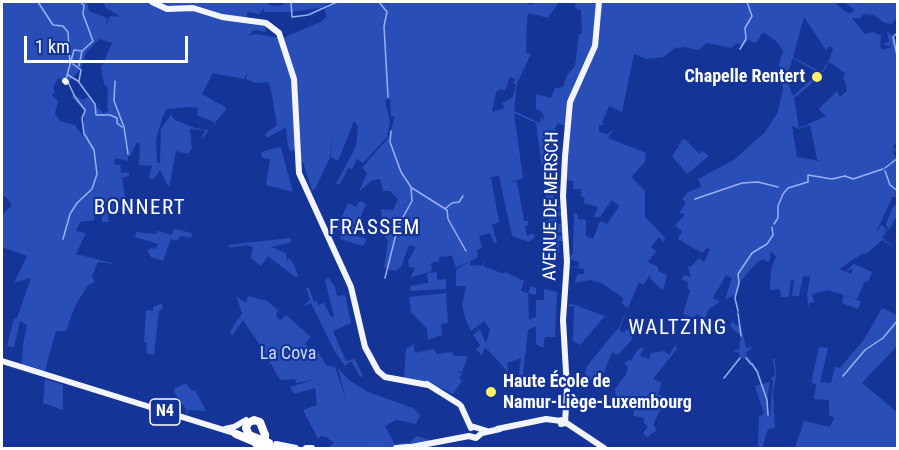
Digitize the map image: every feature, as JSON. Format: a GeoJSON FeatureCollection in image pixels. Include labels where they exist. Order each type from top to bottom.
{"type":"FeatureCollection","features":[{"type":"Feature","properties":{"kind":"highway"},"geometry":{"type":"LineString","coordinates":[[246,420],[254,417],[262,419],[270,443]]}},
{"type":"Feature","properties":{"kind":"highway"},"geometry":{"type":"LineString","coordinates":[[236,434],[255,441],[259,448]]}},
{"type":"Feature","properties":{"kind":"main road"},"geometry":{"type":"LineString","coordinates":[[152,2],[167,9],[193,8],[222,17],[266,23],[279,33],[294,79],[299,173],[349,282],[362,340],[382,375],[391,380],[428,385],[461,404],[474,432]]}},
{"type":"Feature","properties":{"kind":"main road","name":"AVENUE DE MERSCH"},"geometry":{"type":"LineString","coordinates":[[563,421],[567,389],[563,320],[567,262],[563,191],[565,157],[570,102],[595,46],[599,2]]}},
{"type":"Feature","properties":{"kind":"main road","name":"N4"},"geometry":{"type":"LineString","coordinates":[[2,362],[287,448]]}},
{"type":"Feature","properties":{"kind":"main road","name":"N4"},"geometry":{"type":"LineString","coordinates":[[2,362],[236,434],[296,448]]}},
{"type":"Feature","properties":{"kind":"main road"},"geometry":{"type":"LineString","coordinates":[[216,427],[230,429],[246,420]]}},
{"type":"Feature","properties":{"kind":"main road"},"geometry":{"type":"LineString","coordinates":[[405,448],[474,432],[540,421],[563,421],[604,448]]}},
{"type":"Feature","properties":{"kind":"main road"},"geometry":{"type":"LineString","coordinates":[[396,448],[429,443]]}},
{"type":"Feature","properties":{"kind":"main road"},"geometry":{"type":"LineString","coordinates":[[306,448],[312,448]]}},
{"type":"Feature","properties":{"kind":"green space"},"geometry":{"type":"Polygon","coordinates":[[[2,2],[87,2],[89,11],[107,18],[106,25],[110,16],[121,17],[106,8],[103,2],[270,2],[268,5],[278,6],[283,5],[284,2],[331,2],[320,8],[292,12],[263,12],[265,7],[260,12],[256,8],[261,14],[247,12],[247,24],[266,26],[266,32],[254,30],[248,36],[255,34],[281,38],[293,77],[296,150],[290,151],[286,127],[267,138],[265,134],[277,125],[269,82],[255,83],[246,79],[249,71],[244,79],[213,73],[202,94],[227,108],[215,123],[197,115],[198,108],[167,109],[156,140],[157,163],[160,163],[161,129],[171,115],[175,120],[195,128],[210,129],[202,139],[200,137],[202,138],[205,130],[190,129],[192,149],[188,154],[176,151],[169,188],[160,170],[154,179],[149,178],[152,166],[139,165],[140,144],[137,142],[128,156],[128,161],[115,158],[114,164],[120,165],[121,173],[129,172],[129,176],[122,178],[125,197],[118,202],[119,211],[114,215],[108,214],[109,222],[102,222],[102,205],[97,204],[94,220],[80,222],[76,231],[86,233],[76,254],[116,264],[98,262],[92,277],[95,282],[88,285],[75,306],[66,331],[56,331],[44,374],[22,365],[27,325],[20,321],[14,347],[7,346],[14,318],[17,318],[31,278],[36,276],[14,283],[27,256],[2,247],[2,216],[12,205],[5,196],[2,197],[2,2]],[[99,39],[86,53],[81,69],[68,82],[58,78],[53,88],[55,92],[52,95],[58,101],[55,113],[60,121],[75,125],[83,136],[84,110],[72,97],[73,94],[83,100],[88,97],[103,113],[110,110],[107,109],[108,89],[104,84],[101,68],[112,43],[99,39]]]}},
{"type":"Feature","properties":{"kind":"green space"},"geometry":{"type":"Polygon","coordinates":[[[337,2],[526,2],[530,5],[536,2],[559,2],[548,18],[529,13],[527,18],[526,53],[531,54],[517,83],[514,111],[540,123],[541,114],[542,121],[544,117],[541,111],[536,109],[536,94],[551,98],[555,88],[563,87],[567,75],[575,66],[579,34],[582,34],[581,10],[575,8],[576,2],[834,2],[849,14],[855,10],[843,2],[897,2],[897,17],[892,24],[885,23],[873,15],[864,14],[860,18],[852,18],[865,34],[873,32],[881,36],[880,46],[883,50],[891,47],[891,41],[890,46],[883,45],[889,41],[887,31],[897,40],[898,141],[893,147],[897,153],[894,150],[893,153],[895,157],[897,154],[897,191],[895,193],[897,198],[893,196],[875,235],[881,225],[886,228],[884,234],[888,229],[886,224],[892,208],[897,203],[897,222],[895,218],[892,225],[882,238],[897,249],[882,240],[866,254],[863,253],[839,269],[851,274],[853,269],[846,271],[854,264],[872,272],[857,299],[845,294],[861,302],[858,309],[842,303],[844,295],[827,290],[812,294],[814,302],[809,303],[809,310],[807,295],[810,277],[803,276],[799,296],[792,296],[794,280],[791,280],[789,297],[781,297],[780,289],[770,290],[771,269],[776,257],[771,251],[770,260],[767,262],[764,259],[757,262],[741,281],[736,294],[725,300],[732,278],[726,275],[713,298],[720,302],[709,309],[706,321],[702,321],[702,317],[697,314],[691,319],[683,314],[690,290],[687,288],[689,282],[682,280],[684,275],[691,277],[688,266],[691,267],[699,258],[704,262],[710,250],[707,248],[702,253],[678,239],[682,231],[675,226],[685,214],[679,213],[686,203],[682,199],[688,192],[701,187],[698,179],[734,160],[765,132],[778,112],[783,88],[779,64],[783,51],[776,41],[763,32],[756,43],[748,40],[743,46],[737,43],[731,48],[707,43],[698,50],[675,48],[664,57],[647,59],[634,54],[622,112],[609,106],[602,122],[604,126],[599,124],[599,132],[607,134],[613,130],[608,138],[646,153],[645,162],[631,177],[645,191],[645,217],[665,238],[664,242],[659,237],[651,247],[656,251],[648,262],[667,275],[663,290],[651,280],[650,275],[643,285],[639,282],[619,330],[624,333],[626,329],[634,333],[631,341],[618,355],[612,352],[604,373],[600,370],[586,386],[583,384],[587,366],[619,327],[628,308],[622,304],[623,298],[602,283],[590,280],[575,283],[578,274],[584,274],[584,269],[568,266],[579,267],[579,262],[569,259],[573,253],[574,213],[578,214],[578,219],[586,220],[586,236],[593,239],[600,221],[607,224],[619,206],[612,200],[600,217],[594,217],[598,207],[583,203],[585,198],[581,196],[581,189],[573,189],[573,181],[565,180],[565,126],[558,123],[555,128],[560,154],[553,131],[557,190],[553,196],[555,207],[564,207],[557,209],[557,212],[564,212],[565,216],[557,216],[557,224],[565,224],[566,232],[558,233],[558,236],[565,236],[566,241],[559,241],[559,253],[556,253],[546,221],[549,220],[536,123],[514,113],[523,178],[511,182],[517,182],[524,221],[528,221],[529,225],[525,226],[527,236],[533,233],[535,237],[529,242],[512,236],[499,176],[491,177],[499,222],[492,225],[497,242],[494,243],[490,233],[479,236],[482,248],[477,250],[478,257],[456,268],[452,256],[439,257],[439,261],[431,263],[432,271],[410,278],[415,268],[409,267],[408,261],[416,247],[409,245],[401,267],[395,271],[384,268],[388,240],[382,234],[378,234],[380,224],[378,223],[382,218],[381,209],[393,210],[398,199],[390,191],[383,191],[380,179],[371,181],[359,192],[367,173],[362,168],[388,138],[392,127],[395,117],[391,116],[390,99],[385,100],[390,122],[387,137],[363,163],[357,159],[352,169],[348,168],[340,184],[336,184],[356,146],[358,126],[354,121],[338,161],[331,157],[333,134],[330,158],[312,191],[303,162],[298,163],[297,150],[302,150],[297,146],[296,85],[283,38],[320,22],[327,17],[324,10],[337,2]],[[804,17],[793,57],[821,72],[829,61],[833,48],[830,46],[826,50],[804,17]],[[793,58],[786,78],[793,96],[818,73],[793,58]],[[829,62],[821,76],[794,98],[799,128],[826,116],[819,109],[837,91],[840,97],[847,91],[845,81],[827,68],[843,79],[845,73],[829,62]],[[510,77],[505,91],[501,89],[496,92],[492,112],[505,108],[502,103],[513,97],[515,79],[510,77]],[[810,125],[799,129],[792,126],[797,157],[820,161],[817,159],[810,125]]]}},
{"type":"Feature","properties":{"kind":"green space"},"geometry":{"type":"Polygon","coordinates":[[[682,139],[686,140],[699,154],[702,151],[709,156],[687,174],[672,156],[679,146],[674,143],[680,145],[682,139]]]}},
{"type":"Feature","properties":{"kind":"green space"},"geometry":{"type":"Polygon","coordinates":[[[279,147],[293,192],[266,185],[270,159],[262,158],[261,152],[279,147]]]}},
{"type":"Feature","properties":{"kind":"green space"},"geometry":{"type":"Polygon","coordinates":[[[360,201],[366,204],[353,235],[367,239],[363,246],[340,239],[342,232],[338,230],[348,203],[356,207],[360,201]]]}},
{"type":"Feature","properties":{"kind":"green space"},"geometry":{"type":"Polygon","coordinates":[[[174,229],[192,233],[191,238],[181,236],[177,241],[171,239],[163,261],[151,257],[147,251],[151,248],[156,249],[158,244],[135,237],[136,232],[156,234],[158,231],[172,235],[174,229]]]}},
{"type":"Feature","properties":{"kind":"green space"},"geometry":{"type":"Polygon","coordinates":[[[290,238],[292,242],[271,247],[286,253],[287,260],[290,259],[294,265],[298,276],[295,277],[268,256],[261,266],[251,258],[253,247],[247,245],[229,248],[228,245],[290,238]]]}},
{"type":"Feature","properties":{"kind":"green space"},"geometry":{"type":"Polygon","coordinates":[[[484,259],[483,266],[504,274],[505,272],[524,281],[521,291],[528,293],[529,320],[536,317],[536,300],[544,300],[544,289],[557,292],[555,337],[545,337],[543,348],[536,344],[536,326],[528,330],[522,383],[518,383],[521,358],[507,363],[508,372],[485,347],[482,355],[476,350],[480,345],[473,335],[480,329],[486,344],[490,329],[484,321],[471,331],[467,323],[462,306],[466,286],[456,286],[456,270],[470,261],[470,265],[482,266],[484,259]]]}},
{"type":"Feature","properties":{"kind":"green space"},"geometry":{"type":"Polygon","coordinates":[[[437,272],[437,280],[446,279],[446,289],[410,291],[410,286],[428,283],[427,273],[437,272]]]}},
{"type":"Feature","properties":{"kind":"green space"},"geometry":{"type":"Polygon","coordinates":[[[328,277],[335,287],[337,296],[345,295],[351,323],[333,331],[346,361],[355,359],[363,376],[360,377],[351,361],[345,366],[334,350],[311,303],[302,307],[310,300],[306,288],[309,288],[314,302],[317,301],[318,305],[324,303],[331,317],[334,316],[325,280],[328,277]]]}},
{"type":"Feature","properties":{"kind":"green space"},"geometry":{"type":"Polygon","coordinates":[[[531,286],[536,288],[536,295],[528,293],[531,286]]]}},
{"type":"Feature","properties":{"kind":"green space"},"geometry":{"type":"Polygon","coordinates":[[[446,293],[448,323],[441,324],[442,335],[428,340],[427,329],[411,312],[409,297],[446,293]]]}},
{"type":"Feature","properties":{"kind":"green space","name":"La Cova"},"geometry":{"type":"Polygon","coordinates":[[[236,296],[246,303],[248,296],[267,301],[278,310],[276,316],[278,319],[281,320],[286,315],[311,337],[305,344],[310,349],[315,347],[326,365],[335,367],[346,399],[338,368],[349,380],[368,392],[413,408],[420,415],[416,424],[396,420],[385,426],[395,445],[410,442],[417,436],[433,441],[387,448],[376,446],[375,448],[328,448],[334,443],[326,437],[320,436],[318,439],[303,410],[317,405],[315,388],[294,394],[290,387],[314,380],[296,383],[295,379],[280,380],[243,320],[232,336],[230,332],[242,313],[236,296]]]}},
{"type":"Feature","properties":{"kind":"green space"},"geometry":{"type":"Polygon","coordinates":[[[162,303],[163,309],[159,311],[154,355],[146,353],[147,343],[144,342],[146,310],[153,311],[153,307],[162,303]]]}},
{"type":"Feature","properties":{"kind":"green space"},"geometry":{"type":"Polygon","coordinates":[[[572,304],[605,316],[580,345],[573,341],[574,306],[565,306],[572,304]]]}},
{"type":"Feature","properties":{"kind":"green space"},"geometry":{"type":"Polygon","coordinates":[[[882,308],[897,315],[897,346],[862,383],[897,412],[897,448],[795,448],[804,421],[830,427],[834,418],[829,415],[829,400],[814,399],[816,384],[812,383],[812,379],[819,347],[828,348],[820,382],[831,383],[835,367],[840,368],[865,338],[882,308]]]}},
{"type":"Feature","properties":{"kind":"green space"},"geometry":{"type":"Polygon","coordinates":[[[732,321],[736,326],[741,325],[746,348],[754,347],[745,353],[757,369],[762,384],[770,382],[767,401],[770,418],[773,380],[770,378],[775,376],[773,359],[775,359],[776,377],[773,392],[775,428],[768,429],[762,448],[758,448],[759,416],[764,414],[755,386],[761,384],[756,370],[746,358],[740,358],[739,353],[733,351],[739,349],[741,336],[730,326],[732,321]]]}},
{"type":"Feature","properties":{"kind":"green space"},"geometry":{"type":"Polygon","coordinates":[[[414,344],[415,353],[434,349],[437,354],[451,352],[455,356],[468,356],[462,372],[456,370],[462,374],[459,378],[462,381],[453,394],[435,385],[404,379],[406,349],[414,344]]]}},
{"type":"Feature","properties":{"kind":"green space"},"geometry":{"type":"Polygon","coordinates":[[[675,345],[677,349],[653,379],[662,383],[658,394],[664,397],[664,402],[653,425],[657,430],[647,437],[643,433],[648,427],[644,423],[644,418],[633,416],[636,404],[617,404],[615,389],[626,374],[628,367],[624,363],[631,361],[638,349],[644,347],[640,356],[649,359],[651,353],[664,351],[669,355],[675,345]]]}},
{"type":"Feature","properties":{"kind":"green space"},"geometry":{"type":"Polygon","coordinates":[[[45,379],[63,385],[63,410],[43,403],[45,379]]]}},
{"type":"Feature","properties":{"kind":"green space"},"geometry":{"type":"Polygon","coordinates":[[[186,383],[192,391],[195,390],[206,411],[188,410],[187,417],[186,409],[174,392],[174,389],[186,383]]]}},
{"type":"Feature","properties":{"kind":"waterway"},"geometry":{"type":"LineString","coordinates":[[38,2],[53,25],[63,26],[68,32],[70,65]]}},
{"type":"Feature","properties":{"kind":"waterway"},"geometry":{"type":"LineString","coordinates":[[66,79],[74,50],[82,51],[93,41],[83,14],[84,5],[80,2]]}},
{"type":"Feature","properties":{"kind":"waterway"},"geometry":{"type":"LineString","coordinates":[[291,2],[292,17],[308,15],[337,2]]}},
{"type":"Feature","properties":{"kind":"waterway"},"geometry":{"type":"LineString","coordinates":[[379,2],[387,12],[384,26],[388,97]]}},
{"type":"Feature","properties":{"kind":"waterway"},"geometry":{"type":"LineString","coordinates":[[740,49],[746,39],[745,28],[752,16],[747,2]]}},
{"type":"Feature","properties":{"kind":"waterway"},"geometry":{"type":"LineString","coordinates":[[898,32],[893,37],[898,60]]}},
{"type":"Feature","properties":{"kind":"waterway"},"geometry":{"type":"LineString","coordinates":[[79,66],[82,51]]}},
{"type":"Feature","properties":{"kind":"waterway"},"geometry":{"type":"LineString","coordinates":[[73,64],[81,70],[79,81]]}},
{"type":"Feature","properties":{"kind":"waterway"},"geometry":{"type":"LineString","coordinates":[[68,75],[78,81],[95,104],[96,115],[109,115]]}},
{"type":"Feature","properties":{"kind":"waterway"},"geometry":{"type":"LineString","coordinates":[[115,81],[114,101],[124,127],[128,154]]}},
{"type":"Feature","properties":{"kind":"waterway"},"geometry":{"type":"LineString","coordinates":[[68,82],[75,97],[85,110]]}},
{"type":"Feature","properties":{"kind":"waterway"},"geometry":{"type":"LineString","coordinates":[[84,134],[82,118],[85,111]]}},
{"type":"Feature","properties":{"kind":"waterway"},"geometry":{"type":"LineString","coordinates":[[110,115],[117,118],[117,123],[122,127]]}},
{"type":"Feature","properties":{"kind":"waterway"},"geometry":{"type":"LineString","coordinates":[[385,278],[398,226],[412,201],[411,187],[401,172],[390,142],[391,131]]}},
{"type":"Feature","properties":{"kind":"waterway"},"geometry":{"type":"LineString","coordinates":[[63,239],[70,214],[77,203],[92,189],[97,174],[94,150],[85,135]]}},
{"type":"Feature","properties":{"kind":"waterway"},"geometry":{"type":"LineString","coordinates":[[885,168],[898,158]]}},
{"type":"Feature","properties":{"kind":"waterway"},"geometry":{"type":"LineString","coordinates":[[774,224],[778,218],[778,206],[783,194],[788,188],[808,182],[808,175],[832,179],[845,176],[853,179],[883,169]]}},
{"type":"Feature","properties":{"kind":"waterway"},"geometry":{"type":"LineString","coordinates":[[885,171],[890,185],[898,191]]}},
{"type":"Feature","properties":{"kind":"waterway"},"geometry":{"type":"LineString","coordinates":[[695,199],[742,183],[758,182],[778,187]]}},
{"type":"Feature","properties":{"kind":"waterway"},"geometry":{"type":"LineString","coordinates":[[412,188],[447,210],[448,219],[466,251]]}},
{"type":"Feature","properties":{"kind":"waterway"},"geometry":{"type":"LineString","coordinates":[[446,208],[452,203],[459,202],[463,196]]}},
{"type":"Feature","properties":{"kind":"waterway"},"geometry":{"type":"LineString","coordinates":[[738,311],[735,298],[739,283],[738,274],[752,253],[767,244],[773,235],[772,227]]}},
{"type":"Feature","properties":{"kind":"waterway"},"geometry":{"type":"LineString","coordinates":[[738,313],[741,336]]}},
{"type":"Feature","properties":{"kind":"waterway"},"geometry":{"type":"LineString","coordinates":[[843,376],[865,350],[883,338],[898,320]]}},
{"type":"Feature","properties":{"kind":"waterway"},"geometry":{"type":"LineString","coordinates":[[724,378],[740,358]]}},
{"type":"Feature","properties":{"kind":"waterway"},"geometry":{"type":"LineString","coordinates":[[746,358],[751,364]]}},
{"type":"Feature","properties":{"kind":"waterway"},"geometry":{"type":"LineString","coordinates":[[752,364],[758,373]]}},
{"type":"Feature","properties":{"kind":"waterway"},"geometry":{"type":"LineString","coordinates":[[758,374],[767,400],[768,415]]}},
{"type":"Feature","properties":{"kind":"place","name":"Chapelle Rentert"},"geometry":{"type":"Point","coordinates":[817,77]}},
{"type":"Feature","properties":{"kind":"place","name":"Haute École de Namur-Liège-Luxembourg"},"geometry":{"type":"Point","coordinates":[491,392]}},
{"type":"Feature","properties":{"kind":"district","name":"BONNERT"},"geometry":{"type":"Point","coordinates":[140,209]}},
{"type":"Feature","properties":{"kind":"district","name":"FRASSEM"},"geometry":{"type":"Point","coordinates":[375,229]}},
{"type":"Feature","properties":{"kind":"district","name":"WALTZING"},"geometry":{"type":"Point","coordinates":[678,329]}}]}
